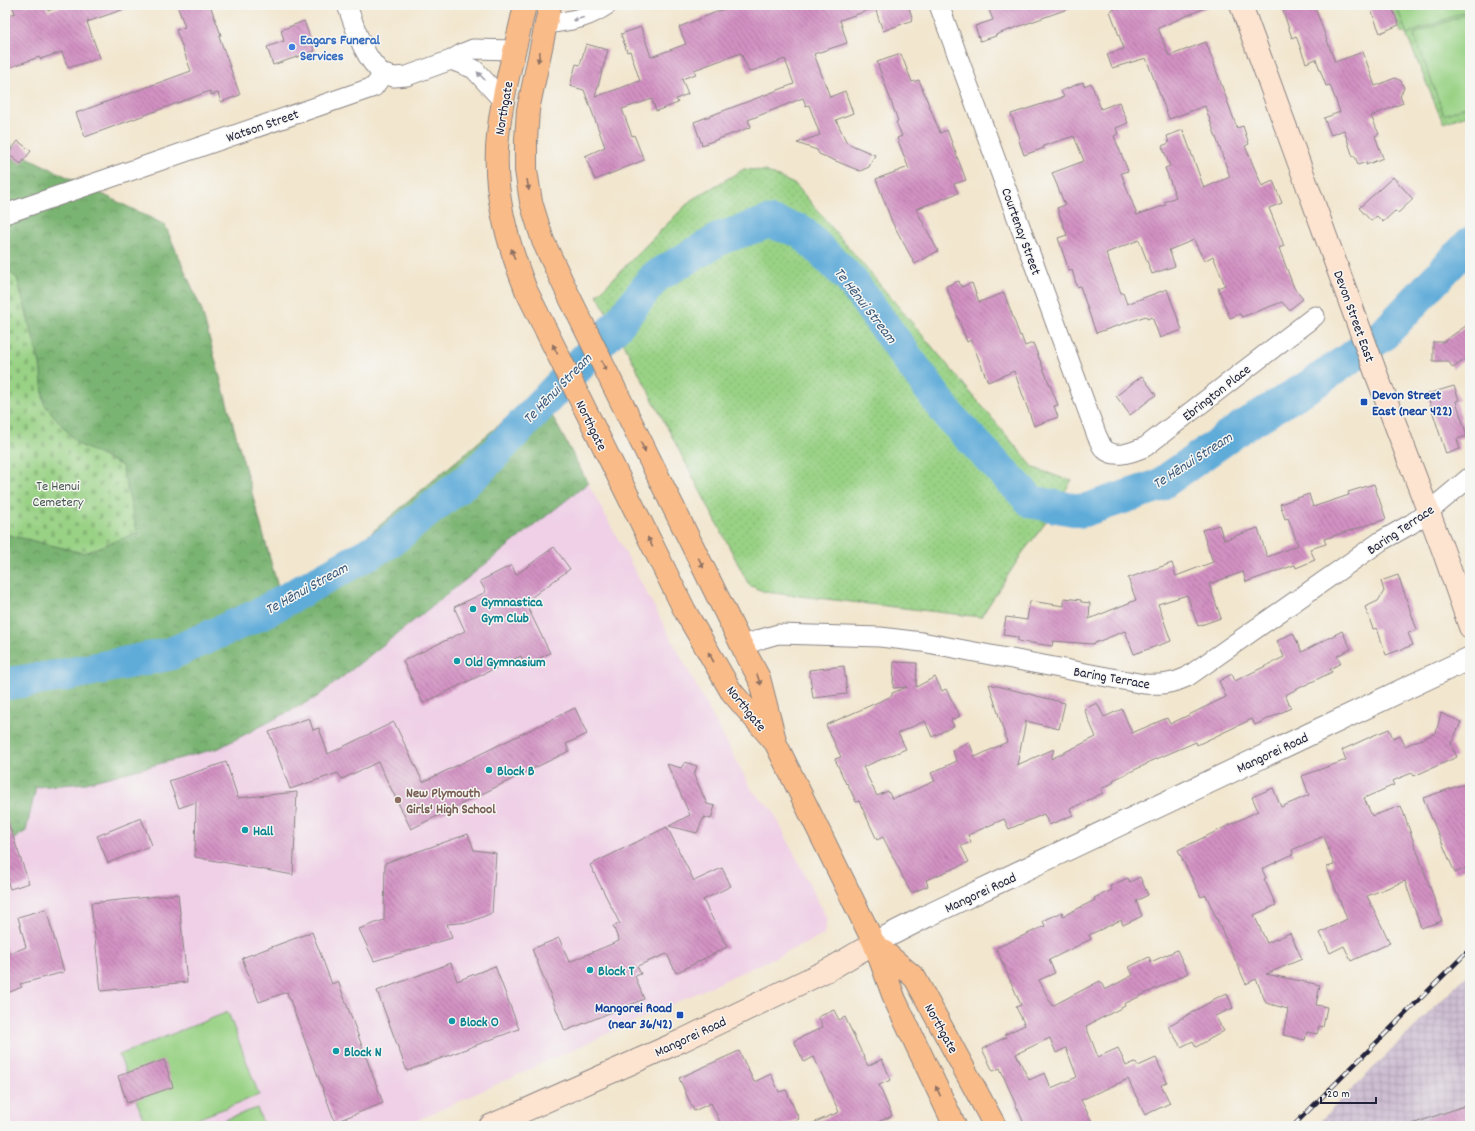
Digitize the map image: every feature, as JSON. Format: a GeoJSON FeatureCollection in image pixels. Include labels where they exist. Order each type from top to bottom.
{"type":"FeatureCollection","features":[{"type":"Feature","properties":{"kind":"highway","name":"Northgate"},"geometry":{"type":"LineString","coordinates":[[525,5],[503,101],[498,137],[497,167],[499,192],[503,218],[510,245],[526,290],[685,610],[731,691],[776,744]]}},
{"type":"Feature","properties":{"kind":"highway","name":"Northgate"},"geometry":{"type":"LineString","coordinates":[[548,15],[528,110],[526,140],[526,170],[531,202],[543,241],[626,412],[759,678],[776,744],[874,943],[895,1000],[955,1126]]}},
{"type":"Feature","properties":{"kind":"highway","name":"Northgate"},"geometry":{"type":"LineString","coordinates":[[874,943],[915,978],[995,1126]]}},
{"type":"Feature","properties":{"kind":"main road","name":"Devon Street East"},"geometry":{"type":"LineString","coordinates":[[1241,5],[1377,376],[1443,550],[1470,627]]}},
{"type":"Feature","properties":{"kind":"main road","name":"Mangorei Road"},"geometry":{"type":"LineString","coordinates":[[490,1126],[681,1041],[830,969],[874,943]]}},
{"type":"Feature","properties":{"kind":"street"},"geometry":{"type":"LineString","coordinates":[[347,5],[367,56],[374,66],[383,74],[394,77],[407,76],[451,60],[463,52],[473,49],[515,50]]}},
{"type":"Feature","properties":{"kind":"street"},"geometry":{"type":"LineString","coordinates":[[548,15],[580,19],[591,15],[607,5]]}},
{"type":"Feature","properties":{"kind":"street","name":"Courtenay Street"},"geometry":{"type":"LineString","coordinates":[[939,5],[1097,436],[1103,448],[1111,453]]}},
{"type":"Feature","properties":{"kind":"street"},"geometry":{"type":"LineString","coordinates":[[451,60],[474,69],[503,101]]}},
{"type":"Feature","properties":{"kind":"street","name":"Watson Street"},"geometry":{"type":"LineString","coordinates":[[5,214],[374,87],[383,74]]}},
{"type":"Feature","properties":{"kind":"street","name":"Ebrington Place"},"geometry":{"type":"LineString","coordinates":[[1111,453],[1126,454],[1145,447],[1315,316]]}},
{"type":"Feature","properties":{"kind":"street","name":"Baring Terrace"},"geometry":{"type":"LineString","coordinates":[[742,646],[778,634],[880,637],[922,642],[1144,684],[1160,685],[1174,683],[1187,677],[1381,541],[1411,524],[1428,512],[1470,477]]}},
{"type":"Feature","properties":{"kind":"street","name":"Mangorei Road"},"geometry":{"type":"LineString","coordinates":[[874,943],[1470,658]]}},
{"type":"Feature","properties":{"kind":"shaded area","name":"New Plymouth Girls' High School"},"geometry":{"type":"Polygon","coordinates":[[[588,483],[753,792],[772,809],[827,919],[824,935],[405,1126],[5,1126],[5,845],[26,831],[36,787],[86,783],[219,748],[317,697],[588,483]]]}},
{"type":"Feature","properties":{"kind":"shaded area"},"geometry":{"type":"Polygon","coordinates":[[[1470,972],[1470,1126],[1315,1126],[1470,972]]]}},
{"type":"Feature","properties":{"kind":"green space"},"geometry":{"type":"Polygon","coordinates":[[[1390,5],[1470,5],[1470,114],[1443,123],[1406,34],[1401,32],[1390,5]]]}},
{"type":"Feature","properties":{"kind":"green space"},"geometry":{"type":"Polygon","coordinates":[[[1396,5],[1470,5],[1470,10],[1407,34],[1396,5]]]}},
{"type":"Feature","properties":{"kind":"green space"},"geometry":{"type":"Polygon","coordinates":[[[1470,13],[1470,105],[1444,115],[1414,34],[1470,13]]]}},
{"type":"Feature","properties":{"kind":"green space"},"geometry":{"type":"Polygon","coordinates":[[[5,140],[27,157],[165,225],[201,308],[282,602],[371,533],[539,391],[588,483],[317,697],[219,748],[86,783],[36,787],[26,831],[5,845],[5,534],[84,553],[122,466],[78,444],[44,404],[40,364],[17,278],[5,269],[5,140]]]}},
{"type":"Feature","properties":{"kind":"green space"},"geometry":{"type":"Polygon","coordinates":[[[744,169],[765,171],[796,185],[1034,468],[1072,480],[1041,529],[1023,552],[981,617],[765,592],[749,585],[597,295],[691,200],[744,169]]]}},
{"type":"Feature","properties":{"kind":"green space","name":"Te Henui Cemetery"},"geometry":{"type":"Polygon","coordinates":[[[5,269],[17,278],[40,364],[44,404],[78,444],[122,466],[137,533],[84,553],[5,534],[5,269]]]}},
{"type":"Feature","properties":{"kind":"green space"},"geometry":{"type":"Polygon","coordinates":[[[228,1012],[259,1095],[179,1126],[146,1126],[119,1055],[228,1012]]]}},
{"type":"Feature","properties":{"kind":"green space"},"geometry":{"type":"Polygon","coordinates":[[[257,1108],[264,1126],[208,1126],[257,1108]]]}},
{"type":"Feature","properties":{"kind":"building"},"geometry":{"type":"Polygon","coordinates":[[[12,5],[46,5],[48,11],[65,5],[129,5],[130,7],[87,22],[100,58],[68,68],[62,52],[40,59],[39,57],[5,69],[5,17],[15,13],[12,5]]]}},
{"type":"Feature","properties":{"kind":"building"},"geometry":{"type":"Polygon","coordinates":[[[177,5],[210,5],[221,35],[219,36],[240,95],[221,102],[218,93],[211,95],[210,91],[85,137],[76,113],[191,71],[176,30],[185,27],[177,5]]]}},
{"type":"Feature","properties":{"kind":"building"},"geometry":{"type":"Polygon","coordinates":[[[722,5],[908,5],[913,20],[883,31],[875,8],[840,20],[847,43],[814,54],[830,97],[845,91],[853,113],[836,120],[847,143],[875,155],[869,167],[860,171],[819,154],[817,150],[797,143],[820,135],[809,105],[806,106],[803,98],[748,120],[751,127],[702,145],[694,122],[794,84],[785,59],[749,72],[741,53],[694,70],[696,74],[682,79],[688,94],[676,99],[678,103],[656,111],[652,99],[622,109],[632,136],[634,135],[644,160],[595,180],[585,156],[605,147],[584,90],[570,86],[576,64],[580,65],[586,44],[608,50],[595,97],[640,81],[630,51],[627,52],[621,34],[641,27],[651,57],[686,44],[679,27],[724,9],[722,5]]]}},
{"type":"Feature","properties":{"kind":"building"},"geometry":{"type":"Polygon","coordinates":[[[987,5],[1073,5],[1073,7],[980,41],[975,26],[993,20],[987,5]]]}},
{"type":"Feature","properties":{"kind":"building"},"geometry":{"type":"Polygon","coordinates":[[[1114,5],[1212,5],[1158,28],[1169,56],[1206,42],[1237,128],[1243,126],[1249,144],[1245,146],[1262,186],[1273,181],[1282,203],[1269,208],[1284,246],[1279,248],[1294,288],[1303,299],[1289,310],[1282,302],[1242,317],[1240,314],[1230,318],[1218,288],[1225,285],[1213,256],[1204,261],[1194,240],[1169,250],[1175,266],[1152,274],[1139,240],[1106,253],[1121,293],[1123,293],[1127,304],[1167,289],[1182,330],[1160,338],[1152,317],[1147,319],[1146,316],[1096,333],[1080,286],[1077,287],[1072,270],[1069,271],[1058,238],[1067,235],[1057,208],[1065,205],[1052,173],[1084,161],[1074,136],[1043,146],[1044,148],[1024,155],[1018,138],[1020,138],[1011,114],[1064,97],[1061,91],[1083,82],[1084,86],[1091,83],[1101,109],[1119,102],[1128,123],[1116,128],[1118,134],[1114,136],[1128,171],[1121,173],[1137,215],[1166,205],[1164,202],[1176,197],[1165,168],[1170,166],[1162,146],[1169,143],[1167,136],[1183,130],[1204,188],[1230,177],[1205,106],[1169,119],[1146,58],[1112,68],[1107,54],[1124,49],[1110,11],[1115,9],[1114,5]]]}},
{"type":"Feature","properties":{"kind":"building"},"geometry":{"type":"Polygon","coordinates":[[[1299,5],[1314,5],[1335,62],[1363,52],[1375,86],[1395,78],[1401,81],[1404,88],[1400,96],[1403,103],[1371,116],[1379,134],[1375,136],[1383,158],[1366,165],[1366,162],[1358,165],[1355,156],[1353,157],[1344,130],[1331,135],[1324,118],[1340,112],[1330,85],[1326,86],[1316,59],[1306,63],[1296,36],[1292,38],[1283,11],[1299,5]]]}},
{"type":"Feature","properties":{"kind":"building"},"geometry":{"type":"Polygon","coordinates":[[[1369,5],[1391,5],[1399,25],[1380,33],[1369,5]]]}},
{"type":"Feature","properties":{"kind":"building"},"geometry":{"type":"Polygon","coordinates":[[[304,21],[315,51],[273,65],[267,47],[284,41],[281,30],[304,21]]]}},
{"type":"Feature","properties":{"kind":"building"},"geometry":{"type":"Polygon","coordinates":[[[901,54],[912,82],[919,80],[940,133],[947,130],[966,180],[954,184],[958,193],[916,209],[938,251],[915,264],[892,222],[876,179],[906,168],[909,169],[897,138],[902,136],[896,122],[898,121],[877,62],[901,54]]]}},
{"type":"Feature","properties":{"kind":"building"},"geometry":{"type":"Polygon","coordinates":[[[18,141],[31,151],[21,164],[8,154],[18,141]]]}},
{"type":"Feature","properties":{"kind":"building"},"geometry":{"type":"Polygon","coordinates":[[[1393,177],[1413,199],[1398,213],[1395,211],[1383,222],[1377,216],[1371,221],[1359,208],[1393,177]]]}},
{"type":"Feature","properties":{"kind":"building"},"geometry":{"type":"Polygon","coordinates":[[[959,281],[961,287],[972,283],[979,302],[1004,293],[1025,346],[1033,343],[1058,405],[1054,406],[1058,417],[1034,426],[1014,371],[988,382],[971,340],[967,342],[946,286],[959,281]]]}},
{"type":"Feature","properties":{"kind":"building"},"geometry":{"type":"Polygon","coordinates":[[[1470,323],[1470,356],[1453,368],[1448,361],[1433,361],[1433,342],[1443,342],[1470,323]]]}},
{"type":"Feature","properties":{"kind":"building"},"geometry":{"type":"Polygon","coordinates":[[[1142,376],[1156,395],[1130,415],[1116,396],[1142,376]]]}},
{"type":"Feature","properties":{"kind":"building"},"geometry":{"type":"Polygon","coordinates":[[[1454,386],[1459,400],[1456,401],[1467,436],[1457,439],[1460,449],[1446,454],[1427,394],[1454,386]]]}},
{"type":"Feature","properties":{"kind":"building"},"geometry":{"type":"Polygon","coordinates":[[[1374,484],[1386,519],[1324,539],[1326,544],[1310,549],[1315,560],[1296,568],[1295,565],[1246,582],[1243,572],[1209,584],[1221,618],[1198,626],[1187,595],[1158,604],[1171,641],[1134,654],[1125,631],[1092,644],[1053,641],[1052,646],[1018,641],[1018,637],[1003,635],[1006,617],[1027,620],[1030,601],[1064,606],[1064,598],[1081,600],[1081,602],[1090,603],[1089,619],[1136,600],[1128,578],[1172,563],[1176,576],[1213,562],[1202,530],[1219,525],[1224,540],[1258,528],[1267,557],[1298,545],[1288,518],[1285,519],[1280,504],[1309,494],[1313,507],[1349,495],[1348,492],[1374,484]]]}},
{"type":"Feature","properties":{"kind":"building"},"geometry":{"type":"Polygon","coordinates":[[[554,547],[570,569],[525,602],[550,653],[525,665],[521,656],[423,703],[403,661],[465,631],[454,607],[486,592],[480,581],[512,565],[516,575],[554,547]]]}},
{"type":"Feature","properties":{"kind":"building"},"geometry":{"type":"Polygon","coordinates":[[[1398,575],[1417,630],[1408,633],[1413,645],[1386,655],[1377,628],[1373,629],[1365,607],[1378,601],[1384,591],[1381,581],[1398,575]]]}},
{"type":"Feature","properties":{"kind":"building"},"geometry":{"type":"Polygon","coordinates":[[[1342,631],[1351,649],[1337,656],[1341,663],[1330,669],[1332,672],[1285,695],[1291,708],[1255,725],[1252,719],[1197,745],[1196,742],[1147,763],[1113,780],[1114,782],[1101,789],[1103,793],[1070,809],[1073,815],[1049,825],[1044,814],[1009,829],[1004,819],[968,835],[971,842],[961,846],[969,862],[926,880],[928,886],[911,893],[883,837],[877,840],[859,801],[856,802],[847,783],[846,784],[835,759],[841,757],[826,725],[892,696],[892,693],[907,687],[893,688],[894,662],[917,663],[916,687],[935,677],[942,691],[946,689],[960,716],[951,720],[954,726],[932,737],[925,721],[898,733],[906,749],[863,767],[877,796],[888,791],[892,799],[935,781],[931,773],[957,761],[952,750],[969,742],[975,757],[1007,742],[989,684],[1065,703],[1059,729],[1026,721],[1017,765],[1054,749],[1051,759],[1096,737],[1084,709],[1097,703],[1104,717],[1122,709],[1132,733],[1167,718],[1170,724],[1226,697],[1219,681],[1232,674],[1235,681],[1284,657],[1277,641],[1293,633],[1302,652],[1342,631]]]}},
{"type":"Feature","properties":{"kind":"building"},"geometry":{"type":"Polygon","coordinates":[[[844,666],[847,694],[813,698],[809,670],[844,666]]]}},
{"type":"Feature","properties":{"kind":"building","name":"Block B"},"geometry":{"type":"Polygon","coordinates":[[[575,708],[587,734],[566,744],[569,751],[411,829],[378,762],[342,779],[338,773],[290,789],[269,732],[309,718],[313,730],[319,728],[328,754],[394,722],[423,782],[575,708]]]}},
{"type":"Feature","properties":{"kind":"building"},"geometry":{"type":"Polygon","coordinates":[[[1441,713],[1461,722],[1451,744],[1457,757],[1414,776],[1412,773],[1392,781],[1394,785],[1364,798],[1372,816],[1401,806],[1442,921],[1421,928],[1405,881],[1367,896],[1390,943],[1351,961],[1344,946],[1330,953],[1320,933],[1347,919],[1327,867],[1334,865],[1324,836],[1292,850],[1293,854],[1262,869],[1266,878],[1264,879],[1276,905],[1254,915],[1267,943],[1290,933],[1302,959],[1266,974],[1320,985],[1316,1005],[1327,1007],[1323,1027],[1319,1026],[1317,1034],[1307,1032],[1305,1040],[1283,1035],[1288,1009],[1266,1003],[1256,979],[1246,984],[1206,895],[1201,897],[1178,850],[1258,811],[1252,797],[1273,788],[1281,807],[1309,795],[1302,776],[1346,760],[1342,750],[1372,736],[1389,729],[1393,738],[1400,735],[1405,746],[1436,733],[1441,713]]]}},
{"type":"Feature","properties":{"kind":"building","name":"Hall"},"geometry":{"type":"Polygon","coordinates":[[[226,762],[238,798],[297,792],[293,875],[195,857],[196,802],[179,808],[169,781],[226,762]]]}},
{"type":"Feature","properties":{"kind":"building"},"geometry":{"type":"Polygon","coordinates":[[[685,762],[697,766],[694,775],[707,804],[715,806],[711,819],[704,817],[697,833],[669,826],[690,815],[667,764],[681,768],[685,762]]]}},
{"type":"Feature","properties":{"kind":"building"},"geometry":{"type":"Polygon","coordinates":[[[1470,782],[1470,866],[1455,873],[1423,798],[1470,782]]]}},
{"type":"Feature","properties":{"kind":"building"},"geometry":{"type":"Polygon","coordinates":[[[141,818],[152,845],[108,863],[97,836],[141,818]]]}},
{"type":"Feature","properties":{"kind":"building"},"geometry":{"type":"Polygon","coordinates":[[[7,819],[29,883],[10,889],[5,874],[5,820],[7,819]]]}},
{"type":"Feature","properties":{"kind":"building"},"geometry":{"type":"Polygon","coordinates":[[[667,827],[694,881],[722,868],[731,886],[703,900],[727,947],[676,973],[667,954],[637,966],[641,974],[635,976],[644,999],[565,1031],[532,949],[559,938],[569,962],[619,941],[613,926],[620,924],[590,865],[667,827]]]}},
{"type":"Feature","properties":{"kind":"building"},"geometry":{"type":"Polygon","coordinates":[[[468,834],[474,850],[496,853],[492,913],[470,922],[447,924],[452,938],[374,961],[359,929],[384,920],[385,863],[468,834]]]}},
{"type":"Feature","properties":{"kind":"building"},"geometry":{"type":"Polygon","coordinates":[[[1140,877],[1148,895],[1136,901],[1142,916],[1123,925],[1121,920],[1089,935],[1091,939],[1049,960],[1055,973],[1039,980],[1052,1006],[1100,981],[1105,990],[1133,975],[1129,967],[1149,957],[1151,962],[1177,950],[1188,973],[1124,1004],[1125,1006],[1086,1026],[1098,1057],[1118,1048],[1126,1066],[1135,1062],[1138,1066],[1156,1058],[1167,1082],[1161,1085],[1170,1103],[1145,1115],[1128,1079],[1081,1100],[1094,1126],[1025,1126],[1000,1068],[993,1071],[982,1049],[1006,1037],[1004,1035],[1025,1025],[1016,1007],[1021,1005],[996,948],[1045,926],[1043,921],[1062,912],[1063,916],[1095,900],[1094,898],[1112,890],[1110,886],[1128,878],[1130,882],[1140,877]],[[1050,1038],[1016,1054],[1029,1080],[1045,1073],[1051,1088],[1077,1077],[1066,1048],[1056,1053],[1050,1038]]]}},
{"type":"Feature","properties":{"kind":"building"},"geometry":{"type":"Polygon","coordinates":[[[178,894],[187,982],[101,991],[91,903],[178,894]]]}},
{"type":"Feature","properties":{"kind":"building"},"geometry":{"type":"Polygon","coordinates":[[[46,909],[64,972],[20,984],[22,987],[5,994],[5,947],[9,954],[26,947],[18,917],[46,909]]]}},
{"type":"Feature","properties":{"kind":"building","name":"Block N"},"geometry":{"type":"Polygon","coordinates":[[[312,932],[332,984],[338,981],[383,1103],[335,1122],[287,992],[259,1002],[242,958],[312,932]]]}},
{"type":"Feature","properties":{"kind":"building","name":"Block O"},"geometry":{"type":"Polygon","coordinates":[[[451,963],[457,981],[495,966],[519,1029],[407,1071],[377,991],[451,963]]]}},
{"type":"Feature","properties":{"kind":"building"},"geometry":{"type":"Polygon","coordinates":[[[1227,993],[1233,1008],[1215,1016],[1224,1031],[1196,1047],[1193,1041],[1181,1047],[1168,1026],[1212,1000],[1227,993]]]}},
{"type":"Feature","properties":{"kind":"building"},"geometry":{"type":"Polygon","coordinates":[[[834,1010],[839,1020],[845,1017],[868,1066],[882,1059],[891,1080],[879,1085],[892,1116],[868,1126],[806,1126],[839,1112],[814,1057],[804,1062],[794,1041],[823,1027],[818,1017],[834,1010]]]}},
{"type":"Feature","properties":{"kind":"building"},"geometry":{"type":"Polygon","coordinates":[[[739,1051],[754,1082],[771,1074],[779,1092],[786,1090],[799,1119],[783,1126],[722,1126],[711,1103],[694,1111],[679,1078],[739,1051]]]}},
{"type":"Feature","properties":{"kind":"building"},"geometry":{"type":"Polygon","coordinates":[[[164,1060],[173,1087],[127,1103],[118,1076],[164,1060]]]}},
{"type":"Feature","properties":{"kind":"building"},"geometry":{"type":"Polygon","coordinates":[[[1470,1104],[1470,1126],[1412,1126],[1412,1124],[1470,1104]]]}},
{"type":"Feature","properties":{"kind":"waterway","name":"Te Hēnui Stream"},"geometry":{"type":"LineString","coordinates":[[5,684],[60,676],[170,654],[260,614],[389,542],[477,472],[619,323],[655,277],[721,238],[769,222],[801,231],[850,279],[950,417],[1032,502],[1082,511],[1158,486],[1245,425],[1314,383],[1382,336],[1470,243]]}},
{"type":"Feature","properties":{"kind":"railway"},"geometry":{"type":"LineString","coordinates":[[1293,1126],[1470,949]]}},
{"type":"Feature","properties":{"kind":"place","name":"Eagars Funeral Services"},"geometry":{"type":"Point","coordinates":[292,47]}},
{"type":"Feature","properties":{"kind":"place","name":"Devon Street East (near 422)"},"geometry":{"type":"Point","coordinates":[1364,402]}},
{"type":"Feature","properties":{"kind":"place","name":"Gymnastica Gym Club"},"geometry":{"type":"Point","coordinates":[473,609]}},
{"type":"Feature","properties":{"kind":"place","name":"Old Gymnasium"},"geometry":{"type":"Point","coordinates":[457,661]}},
{"type":"Feature","properties":{"kind":"place","name":"Block B"},"geometry":{"type":"Point","coordinates":[489,770]}},
{"type":"Feature","properties":{"kind":"place","name":"New Plymouth Girls' High School"},"geometry":{"type":"Point","coordinates":[398,800]}},
{"type":"Feature","properties":{"kind":"place","name":"Hall"},"geometry":{"type":"Point","coordinates":[245,830]}},
{"type":"Feature","properties":{"kind":"place","name":"Block T"},"geometry":{"type":"Point","coordinates":[590,970]}},
{"type":"Feature","properties":{"kind":"place","name":"Mangorei Road (near 36/42)"},"geometry":{"type":"Point","coordinates":[680,1015]}},
{"type":"Feature","properties":{"kind":"place","name":"Block O"},"geometry":{"type":"Point","coordinates":[452,1021]}},
{"type":"Feature","properties":{"kind":"place","name":"Block N"},"geometry":{"type":"Point","coordinates":[336,1051]}}]}
